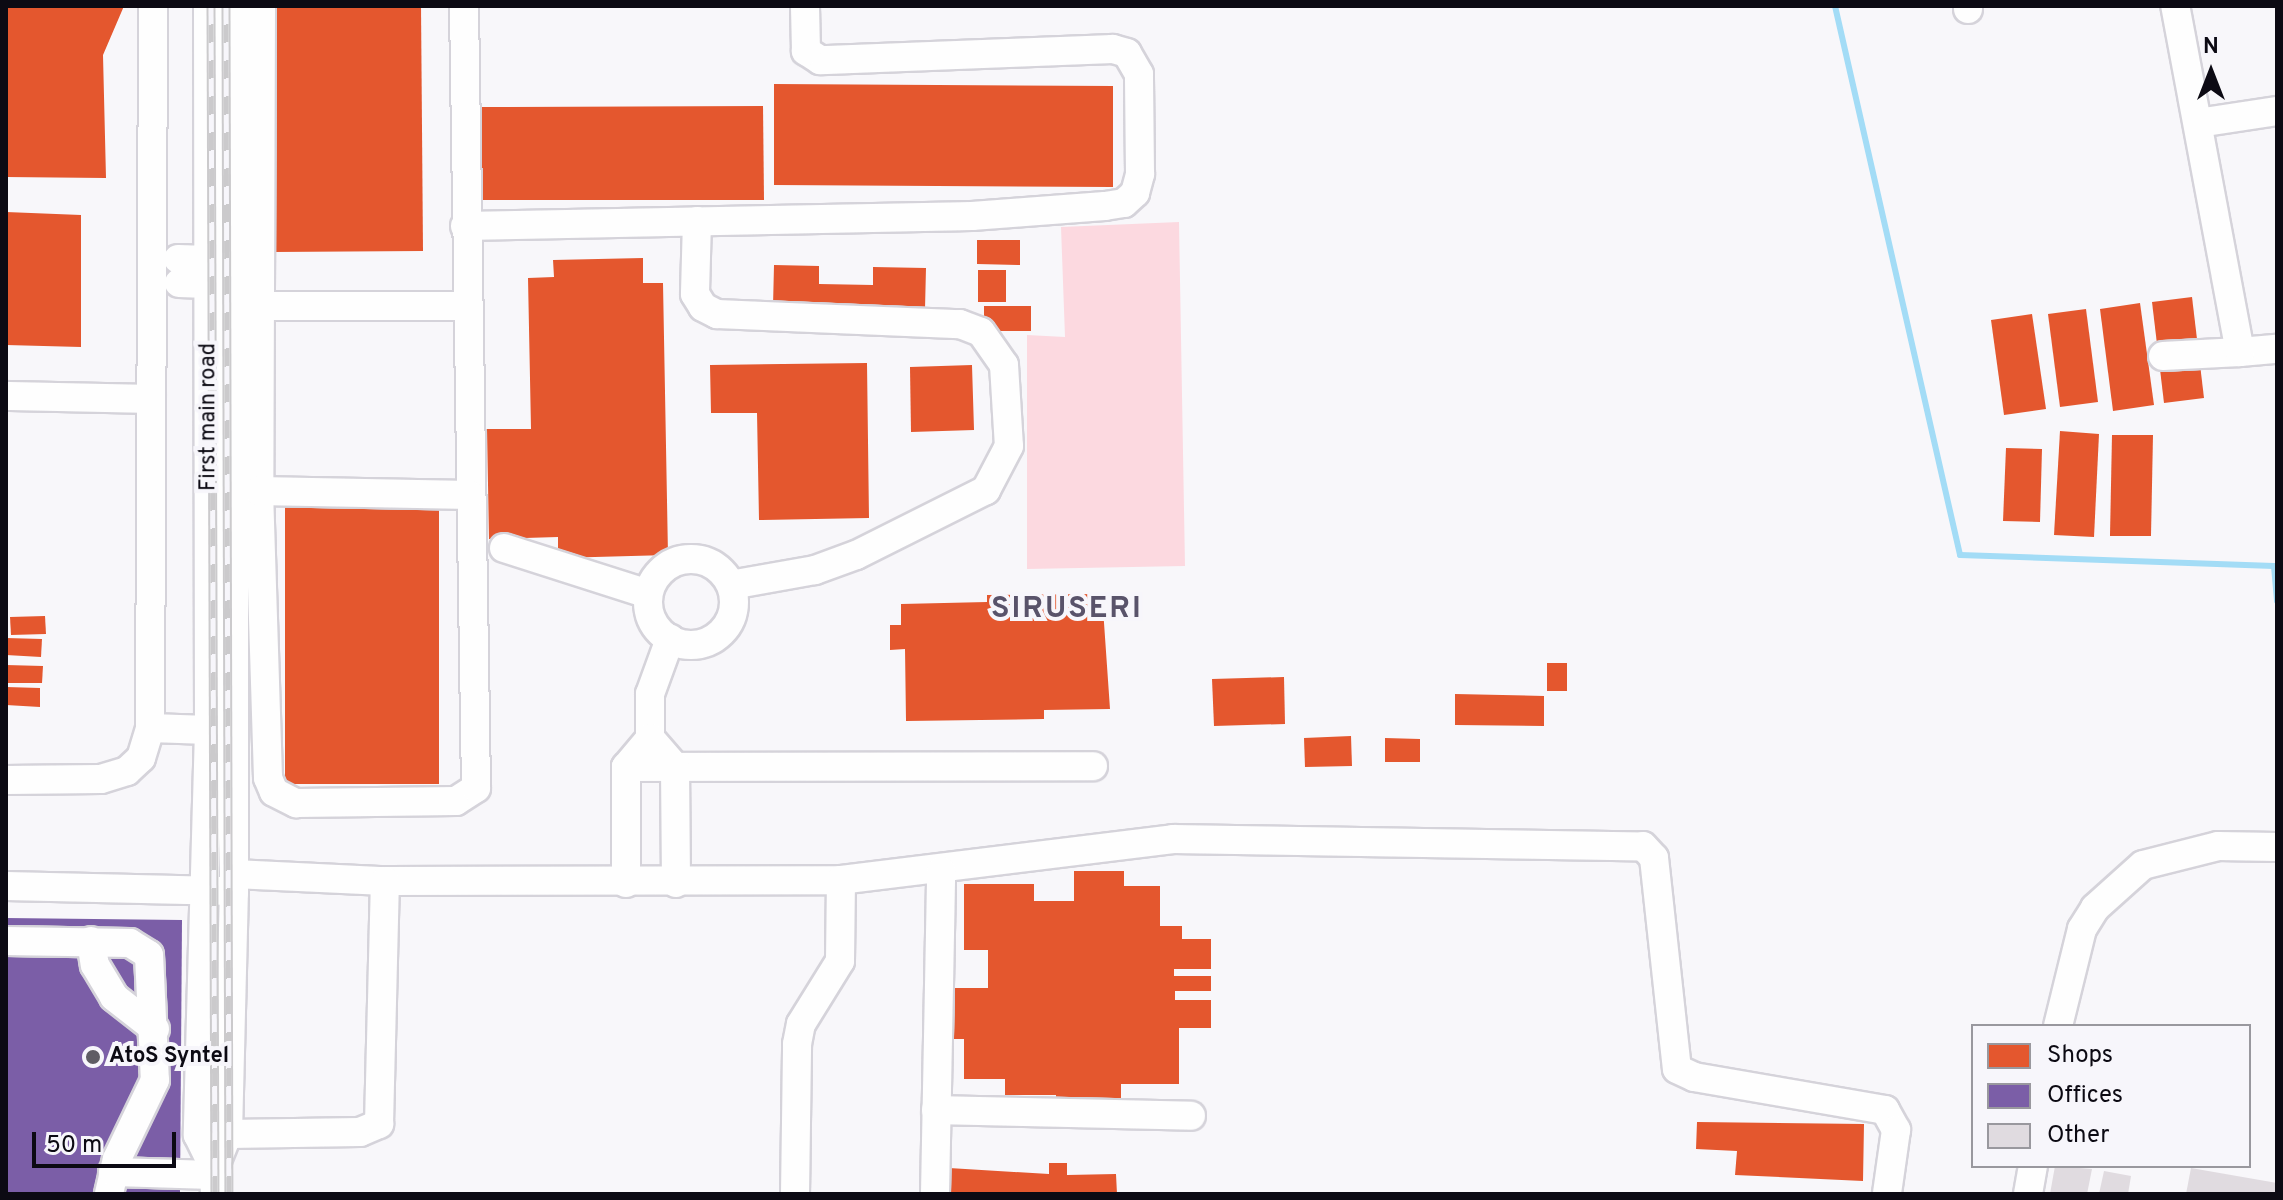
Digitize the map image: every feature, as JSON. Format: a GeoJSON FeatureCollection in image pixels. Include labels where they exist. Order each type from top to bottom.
{"type":"FeatureCollection","features":[{"type":"Feature","properties":{"kind":"street"},"geometry":{"type":"LineString","coordinates":[[6,780],[101,779],[127,771],[141,758],[150,728],[151,399],[164,271],[153,6]]}},
{"type":"Feature","properties":{"kind":"street","name":"First main road"},"geometry":{"type":"LineString","coordinates":[[208,6],[209,730],[221,828]]}},
{"type":"Feature","properties":{"kind":"street"},"geometry":{"type":"LineString","coordinates":[[214,1179],[228,1134],[227,872],[221,828],[234,6]]}},
{"type":"Feature","properties":{"kind":"street"},"geometry":{"type":"LineString","coordinates":[[261,6],[259,491],[268,778],[274,792],[296,803],[456,801],[476,788],[466,306],[464,6]]}},
{"type":"Feature","properties":{"kind":"street"},"geometry":{"type":"LineString","coordinates":[[465,226],[972,216],[1105,206],[1124,203],[1135,193],[1140,174],[1139,74],[1127,53],[1113,49],[820,60],[806,51],[805,6]]}},
{"type":"Feature","properties":{"kind":"street"},"geometry":{"type":"LineString","coordinates":[[2175,6],[2240,352]]}},
{"type":"Feature","properties":{"kind":"street"},"geometry":{"type":"LineString","coordinates":[[2198,123],[2277,111]]}},
{"type":"Feature","properties":{"kind":"street"},"geometry":{"type":"LineString","coordinates":[[697,221],[695,294],[703,307],[717,314],[960,324],[981,332],[1004,365],[1009,446],[986,490],[856,555],[815,570],[731,585]]}},
{"type":"Feature","properties":{"kind":"street"},"geometry":{"type":"LineString","coordinates":[[164,271],[208,272]]}},
{"type":"Feature","properties":{"kind":"street"},"geometry":{"type":"LineString","coordinates":[[261,306],[466,306]]}},
{"type":"Feature","properties":{"kind":"street"},"geometry":{"type":"LineString","coordinates":[[2163,356],[2277,349]]}},
{"type":"Feature","properties":{"kind":"street"},"geometry":{"type":"LineString","coordinates":[[6,396],[151,399]]}},
{"type":"Feature","properties":{"kind":"street"},"geometry":{"type":"LineString","coordinates":[[259,491],[470,495]]}},
{"type":"Feature","properties":{"kind":"street"},"geometry":{"type":"LineString","coordinates":[[504,548],[648,594]]}},
{"type":"Feature","properties":{"kind":"street"},"geometry":{"type":"LineString","coordinates":[[684,559],[712,564],[731,585],[733,613],[717,636],[691,645],[670,639],[654,625],[648,594],[659,572],[684,559]]}},
{"type":"Feature","properties":{"kind":"street"},"geometry":{"type":"LineString","coordinates":[[626,883],[626,767],[650,738],[650,694],[670,639]]}},
{"type":"Feature","properties":{"kind":"street"},"geometry":{"type":"LineString","coordinates":[[150,728],[209,730]]}},
{"type":"Feature","properties":{"kind":"street"},"geometry":{"type":"LineString","coordinates":[[650,738],[675,767],[676,883]]}},
{"type":"Feature","properties":{"kind":"street"},"geometry":{"type":"LineString","coordinates":[[626,767],[1093,766]]}},
{"type":"Feature","properties":{"kind":"street"},"geometry":{"type":"LineString","coordinates":[[6,886],[205,889],[227,872],[385,881],[676,883],[841,880],[941,871],[1196,838],[1643,846],[1654,858],[1677,1069],[1694,1077],[1885,1110],[1896,1130],[1887,1193]]}},
{"type":"Feature","properties":{"kind":"street"},"geometry":{"type":"LineString","coordinates":[[2058,1024],[2082,929],[2095,908],[2143,865],[2218,846],[2277,847]]}},
{"type":"Feature","properties":{"kind":"street"},"geometry":{"type":"LineString","coordinates":[[935,1194],[941,871]]}},
{"type":"Feature","properties":{"kind":"street"},"geometry":{"type":"LineString","coordinates":[[795,1194],[797,1044],[801,1024],[840,961],[841,880]]}},
{"type":"Feature","properties":{"kind":"street"},"geometry":{"type":"LineString","coordinates":[[228,1134],[360,1132],[379,1124],[385,881]]}},
{"type":"Feature","properties":{"kind":"street"},"geometry":{"type":"LineString","coordinates":[[205,889],[198,1135],[214,1179]]}},
{"type":"Feature","properties":{"kind":"street"},"geometry":{"type":"LineString","coordinates":[[6,941],[130,943],[149,955],[158,1061],[151,1096],[111,1183],[214,1179]]}},
{"type":"Feature","properties":{"kind":"street"},"geometry":{"type":"LineString","coordinates":[[91,941],[95,965],[114,997],[155,1029]]}},
{"type":"Feature","properties":{"kind":"street"},"geometry":{"type":"LineString","coordinates":[[936,1110],[1191,1116]]}},
{"type":"Feature","properties":{"kind":"street"},"geometry":{"type":"LineString","coordinates":[[2028,1194],[2033,1168]]}},
{"type":"Feature","properties":{"kind":"shaded area"},"geometry":{"type":"Polygon","coordinates":[[[1179,222],[1185,566],[1027,569],[1027,335],[1065,337],[1061,227],[1179,222]]]}},
{"type":"Feature","properties":{"kind":"building: Shops"},"geometry":{"type":"Polygon","coordinates":[[[6,6],[124,6],[103,55],[106,178],[6,177],[6,6]]]}},
{"type":"Feature","properties":{"kind":"building: Shops"},"geometry":{"type":"Polygon","coordinates":[[[272,6],[421,6],[423,251],[273,252],[272,6]]]}},
{"type":"Feature","properties":{"kind":"building: Shops"},"geometry":{"type":"Polygon","coordinates":[[[774,84],[1113,86],[1113,187],[774,185],[774,84]]]}},
{"type":"Feature","properties":{"kind":"building: Shops"},"geometry":{"type":"Polygon","coordinates":[[[763,106],[764,200],[476,200],[475,107],[763,106]]]}},
{"type":"Feature","properties":{"kind":"building: Shops"},"geometry":{"type":"Polygon","coordinates":[[[6,212],[81,215],[81,347],[6,345],[6,212]]]}},
{"type":"Feature","properties":{"kind":"building: Shops"},"geometry":{"type":"Polygon","coordinates":[[[977,240],[1020,240],[1020,265],[977,264],[977,240]]]}},
{"type":"Feature","properties":{"kind":"building: Shops"},"geometry":{"type":"Polygon","coordinates":[[[643,258],[643,283],[663,283],[668,555],[558,558],[558,537],[489,539],[487,429],[531,429],[528,278],[554,277],[553,260],[643,258]]]}},
{"type":"Feature","properties":{"kind":"building: Shops"},"geometry":{"type":"Polygon","coordinates":[[[774,265],[819,266],[819,284],[873,285],[873,267],[926,268],[925,309],[773,306],[774,265]]]}},
{"type":"Feature","properties":{"kind":"building: Shops"},"geometry":{"type":"Polygon","coordinates":[[[978,270],[1006,270],[1006,302],[978,302],[978,270]]]}},
{"type":"Feature","properties":{"kind":"building: Shops"},"geometry":{"type":"Polygon","coordinates":[[[2192,297],[2204,398],[2164,403],[2152,302],[2192,297]]]}},
{"type":"Feature","properties":{"kind":"building: Shops"},"geometry":{"type":"Polygon","coordinates":[[[2140,303],[2154,405],[2113,411],[2100,309],[2140,303]]]}},
{"type":"Feature","properties":{"kind":"building: Shops"},"geometry":{"type":"Polygon","coordinates":[[[984,306],[1031,306],[1031,331],[984,331],[984,306]]]}},
{"type":"Feature","properties":{"kind":"building: Shops"},"geometry":{"type":"Polygon","coordinates":[[[2086,309],[2098,402],[2060,407],[2048,314],[2086,309]]]}},
{"type":"Feature","properties":{"kind":"building: Shops"},"geometry":{"type":"Polygon","coordinates":[[[2032,314],[2046,409],[2004,415],[1991,320],[2032,314]]]}},
{"type":"Feature","properties":{"kind":"building: Shops"},"geometry":{"type":"Polygon","coordinates":[[[867,363],[869,518],[759,520],[757,413],[711,413],[710,365],[867,363]]]}},
{"type":"Feature","properties":{"kind":"building: Shops"},"geometry":{"type":"Polygon","coordinates":[[[972,365],[974,430],[911,432],[910,367],[972,365]]]}},
{"type":"Feature","properties":{"kind":"building: Shops"},"geometry":{"type":"Polygon","coordinates":[[[2060,431],[2099,434],[2094,537],[2054,535],[2060,431]]]}},
{"type":"Feature","properties":{"kind":"building: Shops"},"geometry":{"type":"Polygon","coordinates":[[[2112,435],[2153,435],[2151,536],[2110,536],[2112,435]]]}},
{"type":"Feature","properties":{"kind":"building: Shops"},"geometry":{"type":"Polygon","coordinates":[[[2006,448],[2042,449],[2040,522],[2003,521],[2006,448]]]}},
{"type":"Feature","properties":{"kind":"building: Shops"},"geometry":{"type":"Polygon","coordinates":[[[285,507],[439,507],[439,784],[285,784],[285,507]]]}},
{"type":"Feature","properties":{"kind":"building: Shops"},"geometry":{"type":"Polygon","coordinates":[[[1102,594],[1110,709],[1044,710],[1044,719],[906,721],[905,649],[890,650],[890,625],[901,625],[901,604],[987,602],[987,595],[1102,594]]]}},
{"type":"Feature","properties":{"kind":"building: Shops"},"geometry":{"type":"Polygon","coordinates":[[[45,616],[46,634],[11,635],[10,617],[45,616]]]}},
{"type":"Feature","properties":{"kind":"building: Shops"},"geometry":{"type":"Polygon","coordinates":[[[6,638],[42,639],[41,657],[6,655],[6,638]]]}},
{"type":"Feature","properties":{"kind":"building: Shops"},"geometry":{"type":"Polygon","coordinates":[[[1547,663],[1567,663],[1567,691],[1547,691],[1547,663]]]}},
{"type":"Feature","properties":{"kind":"building: Shops"},"geometry":{"type":"Polygon","coordinates":[[[6,665],[43,666],[42,683],[6,683],[6,665]]]}},
{"type":"Feature","properties":{"kind":"building: Shops"},"geometry":{"type":"Polygon","coordinates":[[[1284,677],[1285,724],[1214,726],[1212,679],[1284,677]]]}},
{"type":"Feature","properties":{"kind":"building: Shops"},"geometry":{"type":"Polygon","coordinates":[[[6,687],[40,688],[40,707],[6,705],[6,687]]]}},
{"type":"Feature","properties":{"kind":"building: Shops"},"geometry":{"type":"Polygon","coordinates":[[[1455,694],[1544,696],[1544,726],[1455,725],[1455,694]]]}},
{"type":"Feature","properties":{"kind":"building: Shops"},"geometry":{"type":"Polygon","coordinates":[[[1351,736],[1352,766],[1305,767],[1304,738],[1351,736]]]}},
{"type":"Feature","properties":{"kind":"building: Shops"},"geometry":{"type":"Polygon","coordinates":[[[1385,738],[1420,739],[1420,762],[1385,762],[1385,738]]]}},
{"type":"Feature","properties":{"kind":"building: Shops"},"geometry":{"type":"Polygon","coordinates":[[[1074,871],[1124,871],[1124,886],[1160,886],[1160,926],[1182,926],[1182,939],[1211,939],[1211,969],[1174,969],[1174,976],[1211,976],[1211,991],[1175,991],[1175,1000],[1211,1000],[1211,1028],[1179,1028],[1179,1084],[1121,1084],[1121,1106],[1056,1106],[1056,1095],[1005,1095],[1005,1079],[964,1079],[964,1039],[953,1039],[953,988],[988,988],[988,950],[964,950],[964,884],[1034,884],[1034,901],[1074,901],[1074,871]]]}},
{"type":"Feature","properties":{"kind":"building: Shops"},"geometry":{"type":"Polygon","coordinates":[[[29,970],[63,974],[91,998],[134,1061],[143,1087],[139,1108],[92,1158],[31,1194],[6,1194],[6,981],[29,970]]]}},
{"type":"Feature","properties":{"kind":"building: Shops"},"geometry":{"type":"Polygon","coordinates":[[[1697,1122],[1864,1124],[1863,1181],[1735,1175],[1737,1151],[1696,1149],[1697,1122]]]}},
{"type":"Feature","properties":{"kind":"building: Shops"},"geometry":{"type":"Polygon","coordinates":[[[1049,1163],[1067,1163],[1067,1175],[1116,1174],[1117,1194],[949,1194],[949,1168],[1049,1174],[1049,1163]]]}},
{"type":"Feature","properties":{"kind":"building: Offices","name":"AtoS Syntel"},"geometry":{"type":"Polygon","coordinates":[[[6,918],[182,920],[180,1194],[6,1194],[6,918]]]}},
{"type":"Feature","properties":{"kind":"building: Other"},"geometry":{"type":"Polygon","coordinates":[[[2055,1168],[2092,1169],[2087,1194],[2050,1194],[2055,1168]]]}},
{"type":"Feature","properties":{"kind":"building: Other"},"geometry":{"type":"Polygon","coordinates":[[[2191,1168],[2277,1183],[2277,1194],[2186,1194],[2191,1168]]]}},
{"type":"Feature","properties":{"kind":"building: Other"},"geometry":{"type":"Polygon","coordinates":[[[2104,1171],[2131,1176],[2128,1194],[2099,1194],[2104,1171]]]}},
{"type":"Feature","properties":{"kind":"waterway"},"geometry":{"type":"LineString","coordinates":[[1835,6],[1960,555],[2274,566],[2277,601]]}},
{"type":"Feature","properties":{"kind":"railway"},"geometry":{"type":"LineString","coordinates":[[211,6],[215,1194]]}},
{"type":"Feature","properties":{"kind":"railway"},"geometry":{"type":"LineString","coordinates":[[226,6],[229,1194]]}},
{"type":"Feature","properties":{"kind":"place","name":"AtoS Syntel"},"geometry":{"type":"Point","coordinates":[93,1057]}},
{"type":"Feature","properties":{"kind":"district","name":"SIRUSERI"},"geometry":{"type":"Point","coordinates":[1067,610]}}]}
